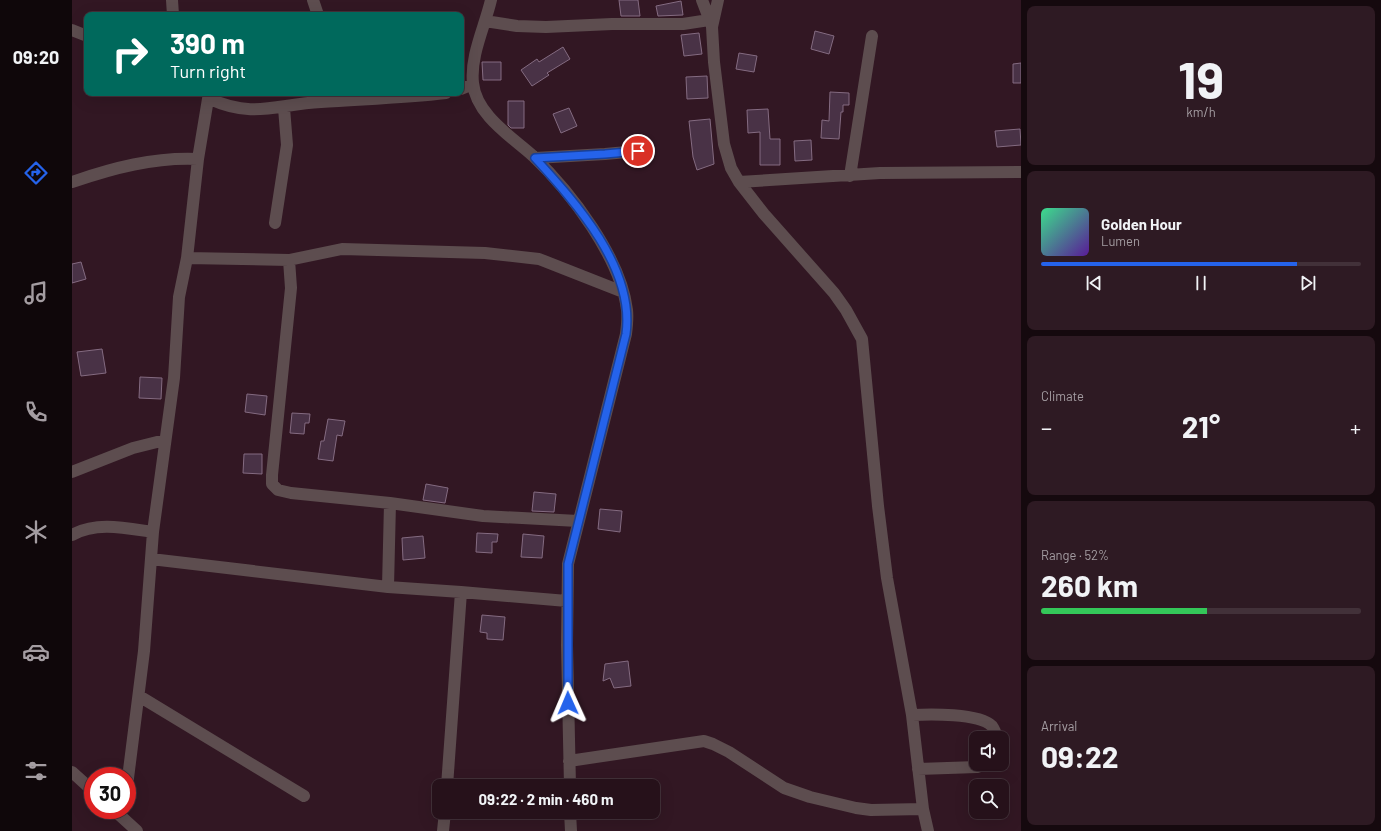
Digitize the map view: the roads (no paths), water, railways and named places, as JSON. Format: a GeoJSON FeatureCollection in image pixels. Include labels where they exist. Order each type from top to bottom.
{"type":"FeatureCollection","features":[{"type":"Feature","properties":{"kind":"street"},"geometry":{"type":"LineString","coordinates":[[172,0],[173,12]]}},
{"type":"Feature","properties":{"kind":"street"},"geometry":{"type":"LineString","coordinates":[[314,0],[317,12]]}},
{"type":"Feature","properties":{"kind":"street"},"geometry":{"type":"LineString","coordinates":[[491,0],[474,66],[473,84],[480,101],[490,117],[535,158],[585,217],[617,272],[628,310],[626,334],[568,564],[567,601],[570,779]]}},
{"type":"Feature","properties":{"kind":"street"},"geometry":{"type":"LineString","coordinates":[[702,0],[711,23],[724,144],[731,168],[739,182],[764,214],[834,292],[862,339],[878,506],[888,578],[912,715],[923,810],[928,831]]}},
{"type":"Feature","properties":{"kind":"street"},"geometry":{"type":"LineString","coordinates":[[711,23],[718,0]]}},
{"type":"Feature","properties":{"kind":"street"},"geometry":{"type":"LineString","coordinates":[[485,21],[517,26],[546,27],[612,24],[711,23]]}},
{"type":"Feature","properties":{"kind":"street"},"geometry":{"type":"LineString","coordinates":[[72,30],[84,35]]}},
{"type":"Feature","properties":{"kind":"street"},"geometry":{"type":"LineString","coordinates":[[850,176],[872,36]]}},
{"type":"Feature","properties":{"kind":"street"},"geometry":{"type":"LineString","coordinates":[[464,88],[473,84]]}},
{"type":"Feature","properties":{"kind":"street"},"geometry":{"type":"LineString","coordinates":[[130,767],[149,605],[153,532],[174,378],[179,298],[187,258],[198,159],[209,96],[222,105],[242,109],[284,108],[313,102],[354,101],[412,96]]}},
{"type":"Feature","properties":{"kind":"street"},"geometry":{"type":"LineString","coordinates":[[275,223],[287,146],[284,108]]}},
{"type":"Feature","properties":{"kind":"street"},"geometry":{"type":"LineString","coordinates":[[535,158],[638,151]]}},
{"type":"Feature","properties":{"kind":"street"},"geometry":{"type":"LineString","coordinates":[[72,182],[127,165],[170,159],[198,159]]}},
{"type":"Feature","properties":{"kind":"street"},"geometry":{"type":"LineString","coordinates":[[739,182],[928,172],[1021,172]]}},
{"type":"Feature","properties":{"kind":"street"},"geometry":{"type":"LineString","coordinates":[[187,258],[289,260],[342,249],[493,253],[539,259],[623,292]]}},
{"type":"Feature","properties":{"kind":"street"},"geometry":{"type":"LineString","coordinates":[[289,260],[291,288],[272,484],[278,490],[291,493],[390,503],[483,516],[578,521]]}},
{"type":"Feature","properties":{"kind":"street"},"geometry":{"type":"LineString","coordinates":[[72,472],[133,448],[165,440]]}},
{"type":"Feature","properties":{"kind":"street"},"geometry":{"type":"LineString","coordinates":[[388,587],[390,503]]}},
{"type":"Feature","properties":{"kind":"street"},"geometry":{"type":"LineString","coordinates":[[72,535],[85,528],[98,526],[153,532]]}},
{"type":"Feature","properties":{"kind":"street"},"geometry":{"type":"LineString","coordinates":[[151,559],[388,587],[567,601]]}},
{"type":"Feature","properties":{"kind":"street"},"geometry":{"type":"LineString","coordinates":[[448,779],[461,592]]}},
{"type":"Feature","properties":{"kind":"street"},"geometry":{"type":"LineString","coordinates":[[139,696],[304,796]]}},
{"type":"Feature","properties":{"kind":"street"},"geometry":{"type":"LineString","coordinates":[[912,715],[948,715],[983,722],[992,727],[994,731]]}},
{"type":"Feature","properties":{"kind":"street"},"geometry":{"type":"LineString","coordinates":[[569,761],[704,741],[729,752],[784,788],[810,797],[871,810],[923,810]]}},
{"type":"Feature","properties":{"kind":"street"},"geometry":{"type":"LineString","coordinates":[[918,769],[969,767]]}},
{"type":"Feature","properties":{"kind":"street"},"geometry":{"type":"LineString","coordinates":[[72,772],[84,783]]}},
{"type":"Feature","properties":{"kind":"street"},"geometry":{"type":"LineString","coordinates":[[126,819],[137,831]]}},
{"type":"Feature","properties":{"kind":"street"},"geometry":{"type":"LineString","coordinates":[[443,831],[444,819]]}},
{"type":"Feature","properties":{"kind":"street"},"geometry":{"type":"LineString","coordinates":[[570,819],[570,831]]}}]}
